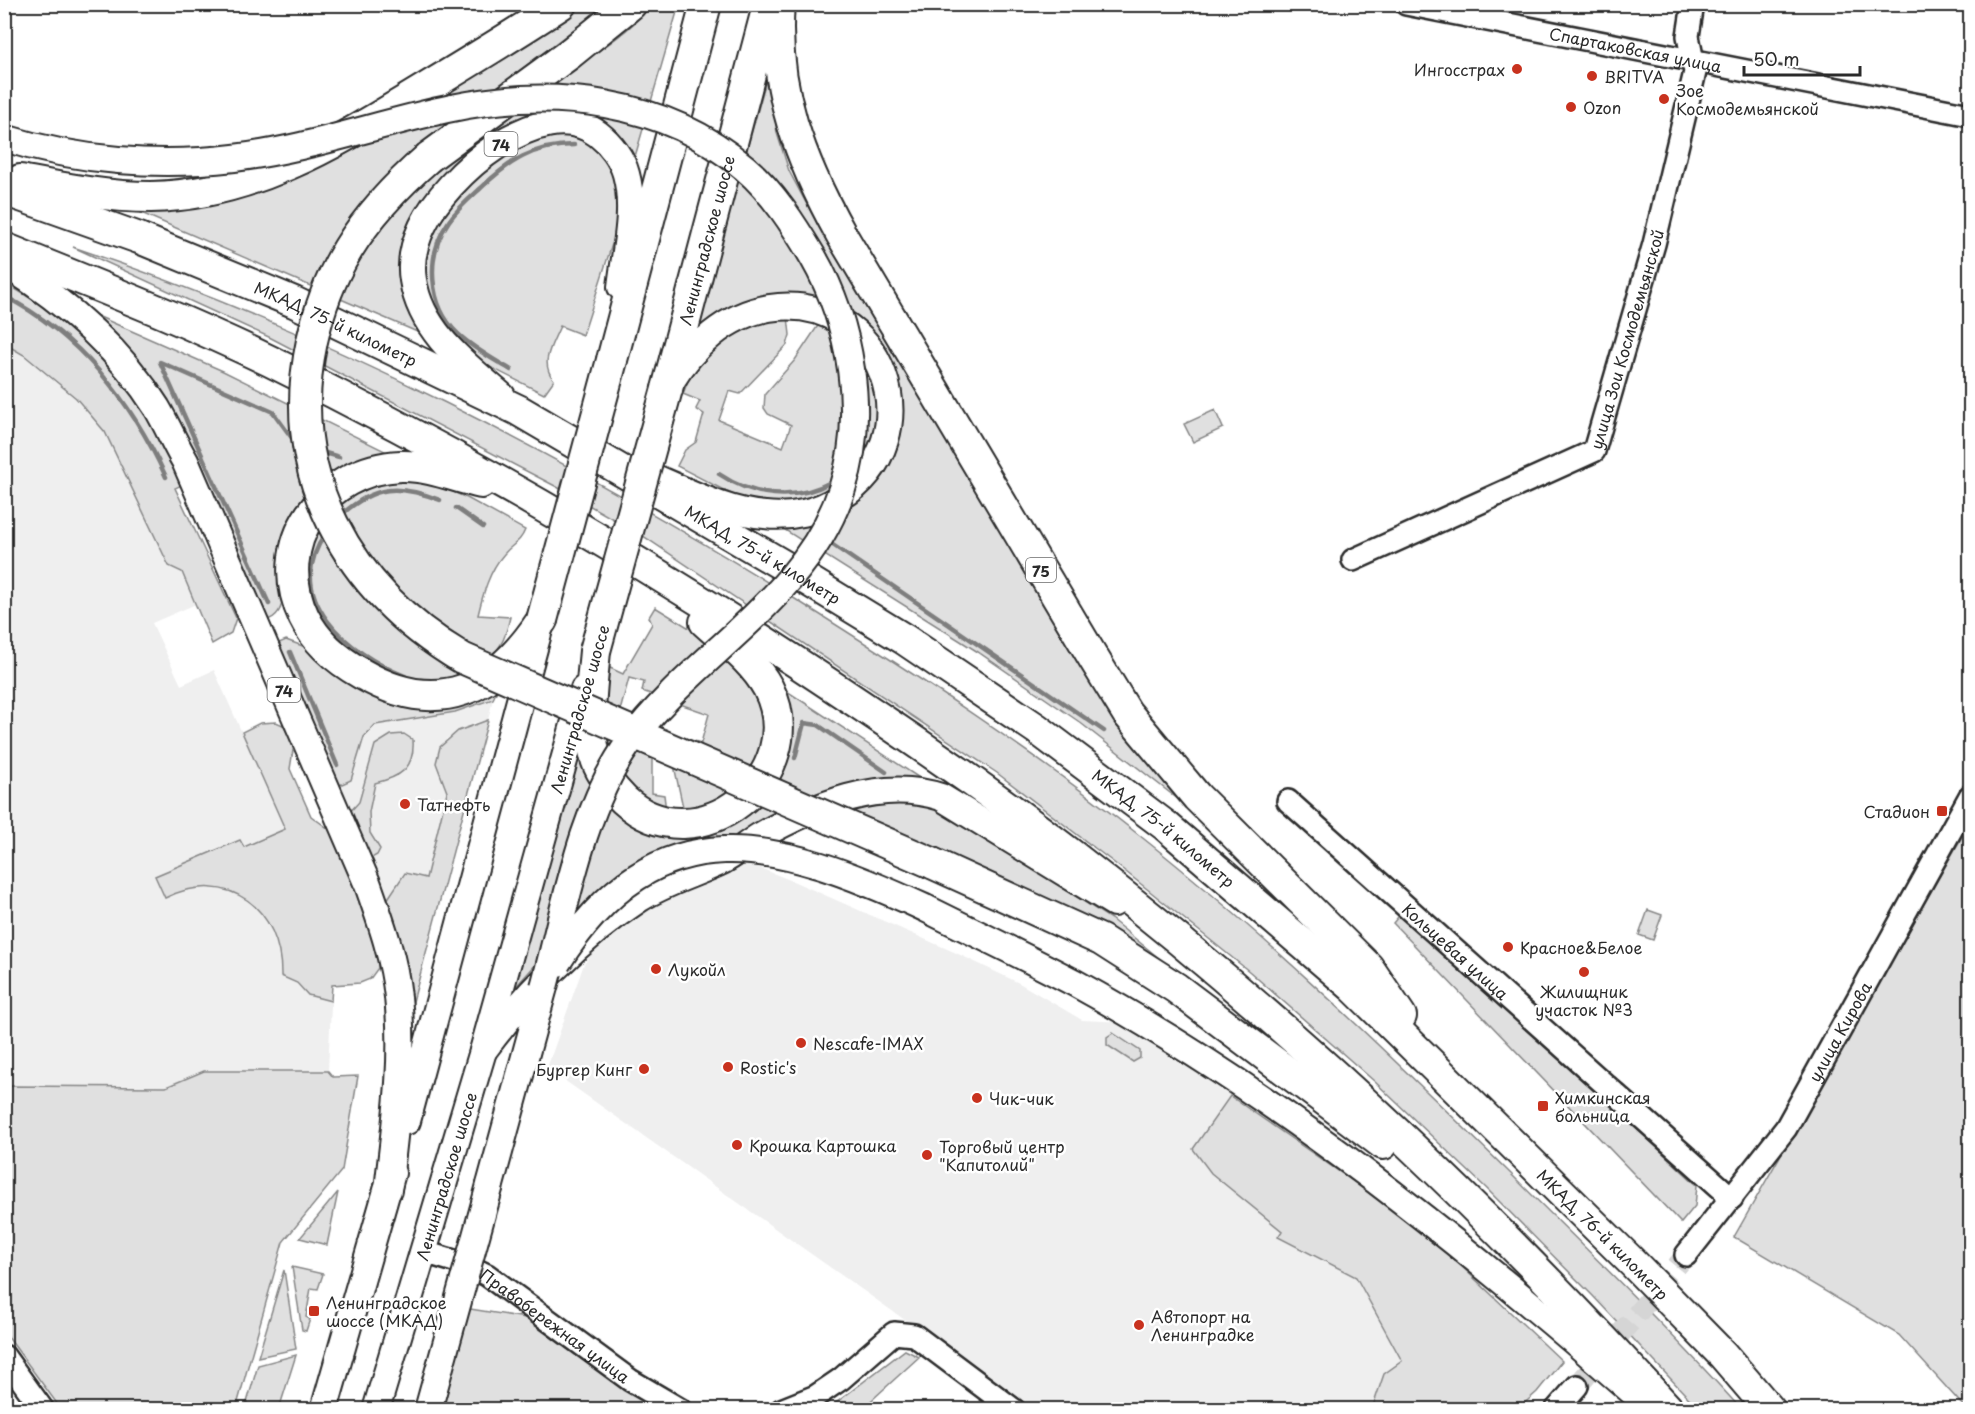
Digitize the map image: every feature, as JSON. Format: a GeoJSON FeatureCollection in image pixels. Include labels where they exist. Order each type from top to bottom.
{"type":"FeatureCollection","features":[{"type":"Feature","properties":{"kind":"highway"},"geometry":{"type":"LineString","coordinates":[[4,178],[79,190],[150,197],[202,192],[253,180],[295,163],[358,130],[561,4]]}},
{"type":"Feature","properties":{"kind":"highway"},"geometry":{"type":"LineString","coordinates":[[631,4],[568,55],[429,157],[378,208],[347,250],[325,297],[308,360],[304,393],[305,424],[313,475],[332,524],[359,568],[412,626],[462,658],[1020,900],[1101,940],[1176,988],[1512,1243]]}},
{"type":"Feature","properties":{"kind":"highway"},"geometry":{"type":"LineString","coordinates":[[525,494],[417,467],[388,467],[359,474],[327,493],[309,516],[295,556],[295,588],[304,617],[323,645],[349,667],[384,686],[416,696],[445,696],[484,679],[531,637],[542,620],[706,4]]}},
{"type":"Feature","properties":{"kind":"highway","name":"Ленинградское шоссе"},"geometry":{"type":"LineString","coordinates":[[595,651],[667,389],[768,4]]}},
{"type":"Feature","properties":{"kind":"highway","name":"75"},"geometry":{"type":"LineString","coordinates":[[779,4],[780,74],[795,137],[808,171],[841,234],[1127,713],[1197,797],[1368,967],[1433,1063]]}},
{"type":"Feature","properties":{"kind":"highway","name":"МКАД, 75-й километр"},"geometry":{"type":"LineString","coordinates":[[4,190],[139,238],[294,302],[518,410],[904,639],[1037,729],[1166,825],[1353,987],[1433,1063]]}},
{"type":"Feature","properties":{"kind":"highway"},"geometry":{"type":"LineString","coordinates":[[4,248],[265,358],[525,494],[634,558],[864,707],[993,795],[1193,953],[1362,1101],[1512,1243],[1669,1410]]}},
{"type":"Feature","properties":{"kind":"highway"},"geometry":{"type":"LineString","coordinates":[[595,651],[590,723],[595,757],[604,776],[633,808],[651,818],[672,824],[698,822],[721,815],[740,803],[759,783],[771,763],[776,737],[774,711],[768,688],[736,650],[634,558]]}},
{"type":"Feature","properties":{"kind":"highway","name":"МКАД, 76-й километр"},"geometry":{"type":"LineString","coordinates":[[1433,1063],[1723,1355],[1770,1410]]}},
{"type":"Feature","properties":{"kind":"main road"},"geometry":{"type":"LineString","coordinates":[[4,138],[84,156],[159,161],[233,158],[307,146],[456,107],[537,98],[585,100],[640,111],[688,132],[733,159],[760,183],[805,244],[831,293],[849,360],[853,422],[841,492],[815,543],[789,580],[659,707],[617,761],[595,810],[578,862],[428,1410]]}},
{"type":"Feature","properties":{"kind":"main road","name":"74"},"geometry":{"type":"LineString","coordinates":[[518,410],[439,338],[416,295],[412,262],[422,226],[445,194],[497,147],[514,135],[543,122],[570,121],[596,132],[614,150],[626,173],[629,215],[612,360]]}},
{"type":"Feature","properties":{"kind":"main road","name":"74"},"geometry":{"type":"LineString","coordinates":[[4,263],[92,327],[126,367],[156,408],[185,461],[368,885],[389,945],[398,996],[401,1039],[388,1190]]}},
{"type":"Feature","properties":{"kind":"main road"},"geometry":{"type":"LineString","coordinates":[[594,454],[734,510],[765,515],[795,514],[829,505],[859,483],[880,455],[890,421],[887,383],[874,354],[861,337],[832,316],[798,307],[762,309],[730,321],[703,343],[679,369],[667,389]]}},
{"type":"Feature","properties":{"kind":"main road"},"geometry":{"type":"LineString","coordinates":[[324,1410],[388,1190],[542,620]]}},
{"type":"Feature","properties":{"kind":"main road","name":"Ленинградское шоссе"},"geometry":{"type":"LineString","coordinates":[[376,1410],[483,1051],[595,651]]}},
{"type":"Feature","properties":{"kind":"main road"},"geometry":{"type":"LineString","coordinates":[[483,1051],[510,1014],[554,971],[639,899],[718,862],[762,835],[814,811],[867,792],[893,788],[919,790],[941,797],[1193,953]]}},
{"type":"Feature","properties":{"kind":"main road"},"geometry":{"type":"LineString","coordinates":[[544,987],[558,961],[587,921],[615,892],[663,864],[703,852],[723,849],[772,852],[824,865],[878,886],[1076,983],[1185,1049],[1284,1114],[1377,1180],[1579,1344],[1653,1410]]}},
{"type":"Feature","properties":{"kind":"street","name":"Спартаковская улица"},"geometry":{"type":"LineString","coordinates":[[1406,4],[1971,115]]}},
{"type":"Feature","properties":{"kind":"street","name":"улица Зои Космодемьянской"},"geometry":{"type":"LineString","coordinates":[[1353,560],[1593,451],[1654,244],[1695,72],[1688,36],[1693,4]]}},
{"type":"Feature","properties":{"kind":"street","name":"улица Кирова"},"geometry":{"type":"LineString","coordinates":[[1686,1255],[1786,1128],[1971,796]]}},
{"type":"Feature","properties":{"kind":"street","name":"Кольцевая улица"},"geometry":{"type":"LineString","coordinates":[[1288,801],[1731,1198]]}},
{"type":"Feature","properties":{"kind":"street","name":"Правобережная улица"},"geometry":{"type":"LineString","coordinates":[[424,1252],[464,1264],[487,1275],[630,1380],[681,1410]]}},
{"type":"Feature","properties":{"kind":"street"},"geometry":{"type":"LineString","coordinates":[[781,1410],[816,1396],[842,1379],[886,1337],[900,1332],[914,1335],[1014,1410]]}},
{"type":"Feature","properties":{"kind":"street"},"geometry":{"type":"LineString","coordinates":[[4,1356],[43,1410]]}},
{"type":"Feature","properties":{"kind":"street"},"geometry":{"type":"LineString","coordinates":[[1556,1410],[1577,1386]]}},
{"type":"Feature","properties":{"kind":"shaded area"},"geometry":{"type":"Polygon","coordinates":[[[576,5],[606,5],[452,122],[533,87],[584,60],[631,26],[652,5],[679,5],[632,167],[551,112],[417,218],[422,334],[132,209],[183,205],[576,5]]]}},
{"type":"Feature","properties":{"kind":"shaded area"},"geometry":{"type":"Polygon","coordinates":[[[769,70],[777,133],[789,171],[806,203],[881,330],[1197,814],[1078,721],[978,652],[777,525],[832,515],[851,505],[867,491],[892,456],[899,436],[902,415],[901,394],[891,366],[836,308],[696,332],[769,70]]]}},
{"type":"Feature","properties":{"kind":"shaded area"},"geometry":{"type":"Polygon","coordinates":[[[566,129],[596,143],[614,170],[618,204],[614,238],[583,335],[560,326],[547,360],[547,367],[554,380],[544,394],[478,361],[438,320],[422,276],[423,255],[439,214],[505,150],[566,129]]]}},
{"type":"Feature","properties":{"kind":"shaded area"},"geometry":{"type":"Polygon","coordinates":[[[73,247],[261,318],[444,402],[533,448],[622,496],[795,599],[1016,744],[1102,806],[1192,878],[1332,1001],[1598,1260],[1685,1348],[1741,1409],[1699,1409],[1593,1296],[1486,1188],[1374,1081],[1250,972],[1126,872],[997,773],[643,536],[557,487],[271,338],[73,247]]]}},
{"type":"Feature","properties":{"kind":"shaded area"},"geometry":{"type":"Polygon","coordinates":[[[4,282],[51,311],[87,340],[143,404],[184,484],[175,488],[236,618],[231,633],[212,644],[182,572],[169,566],[105,432],[76,398],[24,355],[5,344],[4,282]]]}},
{"type":"Feature","properties":{"kind":"shaded area"},"geometry":{"type":"Polygon","coordinates":[[[86,311],[223,371],[391,454],[341,471],[285,593],[281,607],[274,617],[265,620],[222,524],[86,311]]]}},
{"type":"Feature","properties":{"kind":"shaded area"},"geometry":{"type":"Polygon","coordinates":[[[788,317],[790,335],[787,345],[740,394],[729,391],[719,420],[783,447],[791,425],[768,414],[764,408],[765,394],[795,360],[819,324],[851,340],[878,386],[875,433],[865,459],[812,500],[783,505],[741,499],[677,466],[685,450],[696,442],[704,414],[696,409],[700,401],[683,394],[689,378],[702,358],[740,326],[788,317]]]}},
{"type":"Feature","properties":{"kind":"shaded area"},"geometry":{"type":"Polygon","coordinates":[[[4,344],[24,355],[76,398],[105,432],[169,566],[182,572],[196,604],[152,623],[181,685],[214,670],[285,829],[332,985],[328,1071],[204,1071],[166,1087],[5,1086],[4,344]]]}},
{"type":"Feature","properties":{"kind":"shaded area"},"geometry":{"type":"Polygon","coordinates":[[[1215,410],[1223,428],[1193,442],[1184,424],[1215,410]]]}},
{"type":"Feature","properties":{"kind":"shaded area"},"geometry":{"type":"Polygon","coordinates":[[[388,477],[437,485],[467,498],[525,530],[521,538],[504,554],[490,575],[478,615],[510,617],[501,644],[488,660],[479,666],[431,688],[360,664],[315,620],[304,555],[335,499],[388,477]]]}},
{"type":"Feature","properties":{"kind":"shaded area"},"geometry":{"type":"Polygon","coordinates":[[[655,607],[714,643],[757,688],[767,736],[739,793],[684,812],[667,733],[701,743],[709,714],[642,691],[644,682],[629,678],[620,711],[639,751],[652,759],[652,793],[664,795],[666,811],[629,795],[600,749],[608,667],[623,674],[652,624],[649,617],[655,607]]]}},
{"type":"Feature","properties":{"kind":"shaded area"},"geometry":{"type":"Polygon","coordinates":[[[286,640],[311,649],[369,691],[501,682],[493,699],[455,712],[375,725],[364,737],[351,780],[340,785],[335,783],[275,649],[279,643],[286,640]]]}},
{"type":"Feature","properties":{"kind":"shaded area"},"geometry":{"type":"Polygon","coordinates":[[[776,684],[921,779],[903,779],[725,840],[639,864],[609,883],[511,992],[580,734],[612,803],[744,813],[776,684]]]}},
{"type":"Feature","properties":{"kind":"shaded area"},"geometry":{"type":"Polygon","coordinates":[[[493,699],[488,720],[474,723],[446,739],[447,792],[426,878],[383,906],[335,783],[361,746],[368,730],[375,725],[455,712],[493,699]]]}},
{"type":"Feature","properties":{"kind":"shaded area"},"geometry":{"type":"Polygon","coordinates":[[[488,720],[407,1024],[383,906],[405,873],[426,878],[447,792],[436,763],[440,747],[458,731],[488,720]]]}},
{"type":"Feature","properties":{"kind":"shaded area"},"geometry":{"type":"Polygon","coordinates":[[[276,722],[283,725],[294,744],[290,769],[311,816],[333,832],[377,944],[378,968],[370,979],[360,983],[332,985],[331,1001],[308,995],[297,983],[281,976],[279,952],[272,931],[262,914],[247,900],[230,891],[210,888],[188,890],[165,898],[155,876],[240,840],[244,847],[285,829],[242,732],[260,723],[276,722]]]}},
{"type":"Feature","properties":{"kind":"shaded area"},"geometry":{"type":"Polygon","coordinates":[[[404,734],[413,740],[413,750],[408,765],[392,778],[375,783],[369,812],[370,833],[380,849],[377,855],[368,860],[348,814],[359,802],[375,745],[391,735],[404,734]]]}},
{"type":"Feature","properties":{"kind":"shaded area"},"geometry":{"type":"Polygon","coordinates":[[[925,799],[1111,919],[1186,980],[837,807],[925,799]]]}},
{"type":"Feature","properties":{"kind":"shaded area"},"geometry":{"type":"Polygon","coordinates":[[[1970,823],[1970,1409],[1966,1409],[1899,1335],[1734,1237],[1970,823]]]}},
{"type":"Feature","properties":{"kind":"shaded area"},"geometry":{"type":"Polygon","coordinates":[[[750,864],[954,952],[1019,983],[1082,1020],[1125,1022],[1204,1073],[1328,1163],[1278,1237],[1356,1277],[1429,1409],[1028,1409],[547,1068],[584,964],[602,941],[623,921],[690,885],[750,864]]]}},
{"type":"Feature","properties":{"kind":"shaded area"},"geometry":{"type":"Polygon","coordinates":[[[1648,910],[1662,915],[1653,940],[1639,935],[1648,910]]]}},
{"type":"Feature","properties":{"kind":"shaded area"},"geometry":{"type":"Polygon","coordinates":[[[1403,911],[1697,1185],[1695,1206],[1681,1223],[1393,923],[1403,911]]]}},
{"type":"Feature","properties":{"kind":"shaded area"},"geometry":{"type":"Polygon","coordinates":[[[1113,1033],[1140,1051],[1140,1058],[1133,1062],[1107,1045],[1107,1037],[1113,1033]]]}},
{"type":"Feature","properties":{"kind":"shaded area"},"geometry":{"type":"Polygon","coordinates":[[[204,1071],[328,1071],[333,1077],[358,1076],[342,1170],[283,1242],[236,1409],[61,1409],[5,1333],[5,1086],[166,1087],[204,1071]]]}},
{"type":"Feature","properties":{"kind":"shaded area"},"geometry":{"type":"Polygon","coordinates":[[[1230,1096],[1422,1229],[1562,1361],[1537,1392],[1518,1409],[1372,1409],[1384,1374],[1402,1361],[1356,1277],[1278,1237],[1282,1231],[1211,1173],[1193,1149],[1230,1096]]]}},
{"type":"Feature","properties":{"kind":"shaded area"},"geometry":{"type":"Polygon","coordinates":[[[338,1192],[327,1245],[300,1238],[338,1192]]]}},
{"type":"Feature","properties":{"kind":"shaded area"},"geometry":{"type":"Polygon","coordinates":[[[292,1267],[323,1274],[318,1289],[311,1288],[306,1317],[310,1319],[306,1331],[302,1330],[292,1267]]]}},
{"type":"Feature","properties":{"kind":"shaded area"},"geometry":{"type":"Polygon","coordinates":[[[284,1270],[296,1349],[258,1357],[284,1270]]]}},
{"type":"Feature","properties":{"kind":"shaded area"},"geometry":{"type":"Polygon","coordinates":[[[464,1308],[526,1318],[655,1409],[437,1410],[464,1308]]]}},
{"type":"Feature","properties":{"kind":"shaded area"},"geometry":{"type":"Polygon","coordinates":[[[905,1350],[919,1357],[862,1409],[828,1409],[905,1350]]]}},
{"type":"Feature","properties":{"kind":"shaded area"},"geometry":{"type":"Polygon","coordinates":[[[296,1355],[279,1409],[245,1409],[258,1365],[296,1355]]]}},
{"type":"Feature","properties":{"kind":"waterway"},"geometry":{"type":"LineString","coordinates":[[511,370],[470,344],[448,322],[441,309],[433,279],[436,249],[449,221],[491,178],[534,151],[574,145]]}},
{"type":"Feature","properties":{"kind":"waterway"},"geometry":{"type":"LineString","coordinates":[[4,296],[56,330],[100,373],[137,422],[166,477]]}},
{"type":"Feature","properties":{"kind":"waterway"},"geometry":{"type":"LineString","coordinates":[[269,604],[160,362],[273,412],[297,445]]}},
{"type":"Feature","properties":{"kind":"waterway"},"geometry":{"type":"LineString","coordinates":[[322,452],[339,457]]}},
{"type":"Feature","properties":{"kind":"waterway"},"geometry":{"type":"LineString","coordinates":[[719,474],[746,488],[774,494],[803,492],[831,482]]}},
{"type":"Feature","properties":{"kind":"waterway"},"geometry":{"type":"LineString","coordinates":[[341,515],[365,498],[388,490],[412,491],[440,500]]}},
{"type":"Feature","properties":{"kind":"waterway"},"geometry":{"type":"LineString","coordinates":[[456,508],[483,527]]}},
{"type":"Feature","properties":{"kind":"waterway"},"geometry":{"type":"LineString","coordinates":[[326,533],[314,557],[311,580],[316,601],[327,621],[363,654],[405,676]]}},
{"type":"Feature","properties":{"kind":"waterway"},"geometry":{"type":"LineString","coordinates":[[827,541],[1104,731]]}},
{"type":"Feature","properties":{"kind":"waterway"},"geometry":{"type":"LineString","coordinates":[[290,652],[337,765]]}},
{"type":"Feature","properties":{"kind":"waterway"},"geometry":{"type":"LineString","coordinates":[[795,758],[804,723],[818,725],[886,772]]}},
{"type":"Feature","properties":{"kind":"tunnel"},"geometry":{"type":"LineString","coordinates":[[1577,1386],[1686,1255]]}},
{"type":"Feature","properties":{"kind":"place","name":"Ингосстрах"},"geometry":{"type":"Point","coordinates":[1517,69]}},
{"type":"Feature","properties":{"kind":"place","name":"BRITVA"},"geometry":{"type":"Point","coordinates":[1592,76]}},
{"type":"Feature","properties":{"kind":"place","name":"Зое Космодемьянской"},"geometry":{"type":"Point","coordinates":[1664,99]}},
{"type":"Feature","properties":{"kind":"place","name":"Ozon"},"geometry":{"type":"Point","coordinates":[1571,107]}},
{"type":"Feature","properties":{"kind":"place","name":"Татнефть"},"geometry":{"type":"Point","coordinates":[405,804]}},
{"type":"Feature","properties":{"kind":"place","name":"Стадион"},"geometry":{"type":"Point","coordinates":[1942,811]}},
{"type":"Feature","properties":{"kind":"place","name":"Красное&Белое"},"geometry":{"type":"Point","coordinates":[1508,947]}},
{"type":"Feature","properties":{"kind":"place","name":"Лукойл"},"geometry":{"type":"Point","coordinates":[656,969]}},
{"type":"Feature","properties":{"kind":"place","name":"Жилищник участок №3"},"geometry":{"type":"Point","coordinates":[1584,972]}},
{"type":"Feature","properties":{"kind":"place","name":"Nescafe-IMAX"},"geometry":{"type":"Point","coordinates":[801,1043]}},
{"type":"Feature","properties":{"kind":"place","name":"Rostic's"},"geometry":{"type":"Point","coordinates":[728,1067]}},
{"type":"Feature","properties":{"kind":"place","name":"Бургер Кинг"},"geometry":{"type":"Point","coordinates":[644,1069]}},
{"type":"Feature","properties":{"kind":"place","name":"Чик-чик"},"geometry":{"type":"Point","coordinates":[977,1098]}},
{"type":"Feature","properties":{"kind":"place","name":"Химкинская больница"},"geometry":{"type":"Point","coordinates":[1543,1106]}},
{"type":"Feature","properties":{"kind":"place","name":"Крошка Картошка"},"geometry":{"type":"Point","coordinates":[737,1145]}},
{"type":"Feature","properties":{"kind":"place","name":"Торговый центр \"Капитолий\""},"geometry":{"type":"Point","coordinates":[927,1155]}},
{"type":"Feature","properties":{"kind":"place","name":"Ленинградское шоссе (МКАД)"},"geometry":{"type":"Point","coordinates":[314,1311]}},
{"type":"Feature","properties":{"kind":"place","name":"Автопорт на Ленинградке"},"geometry":{"type":"Point","coordinates":[1139,1325]}}]}
